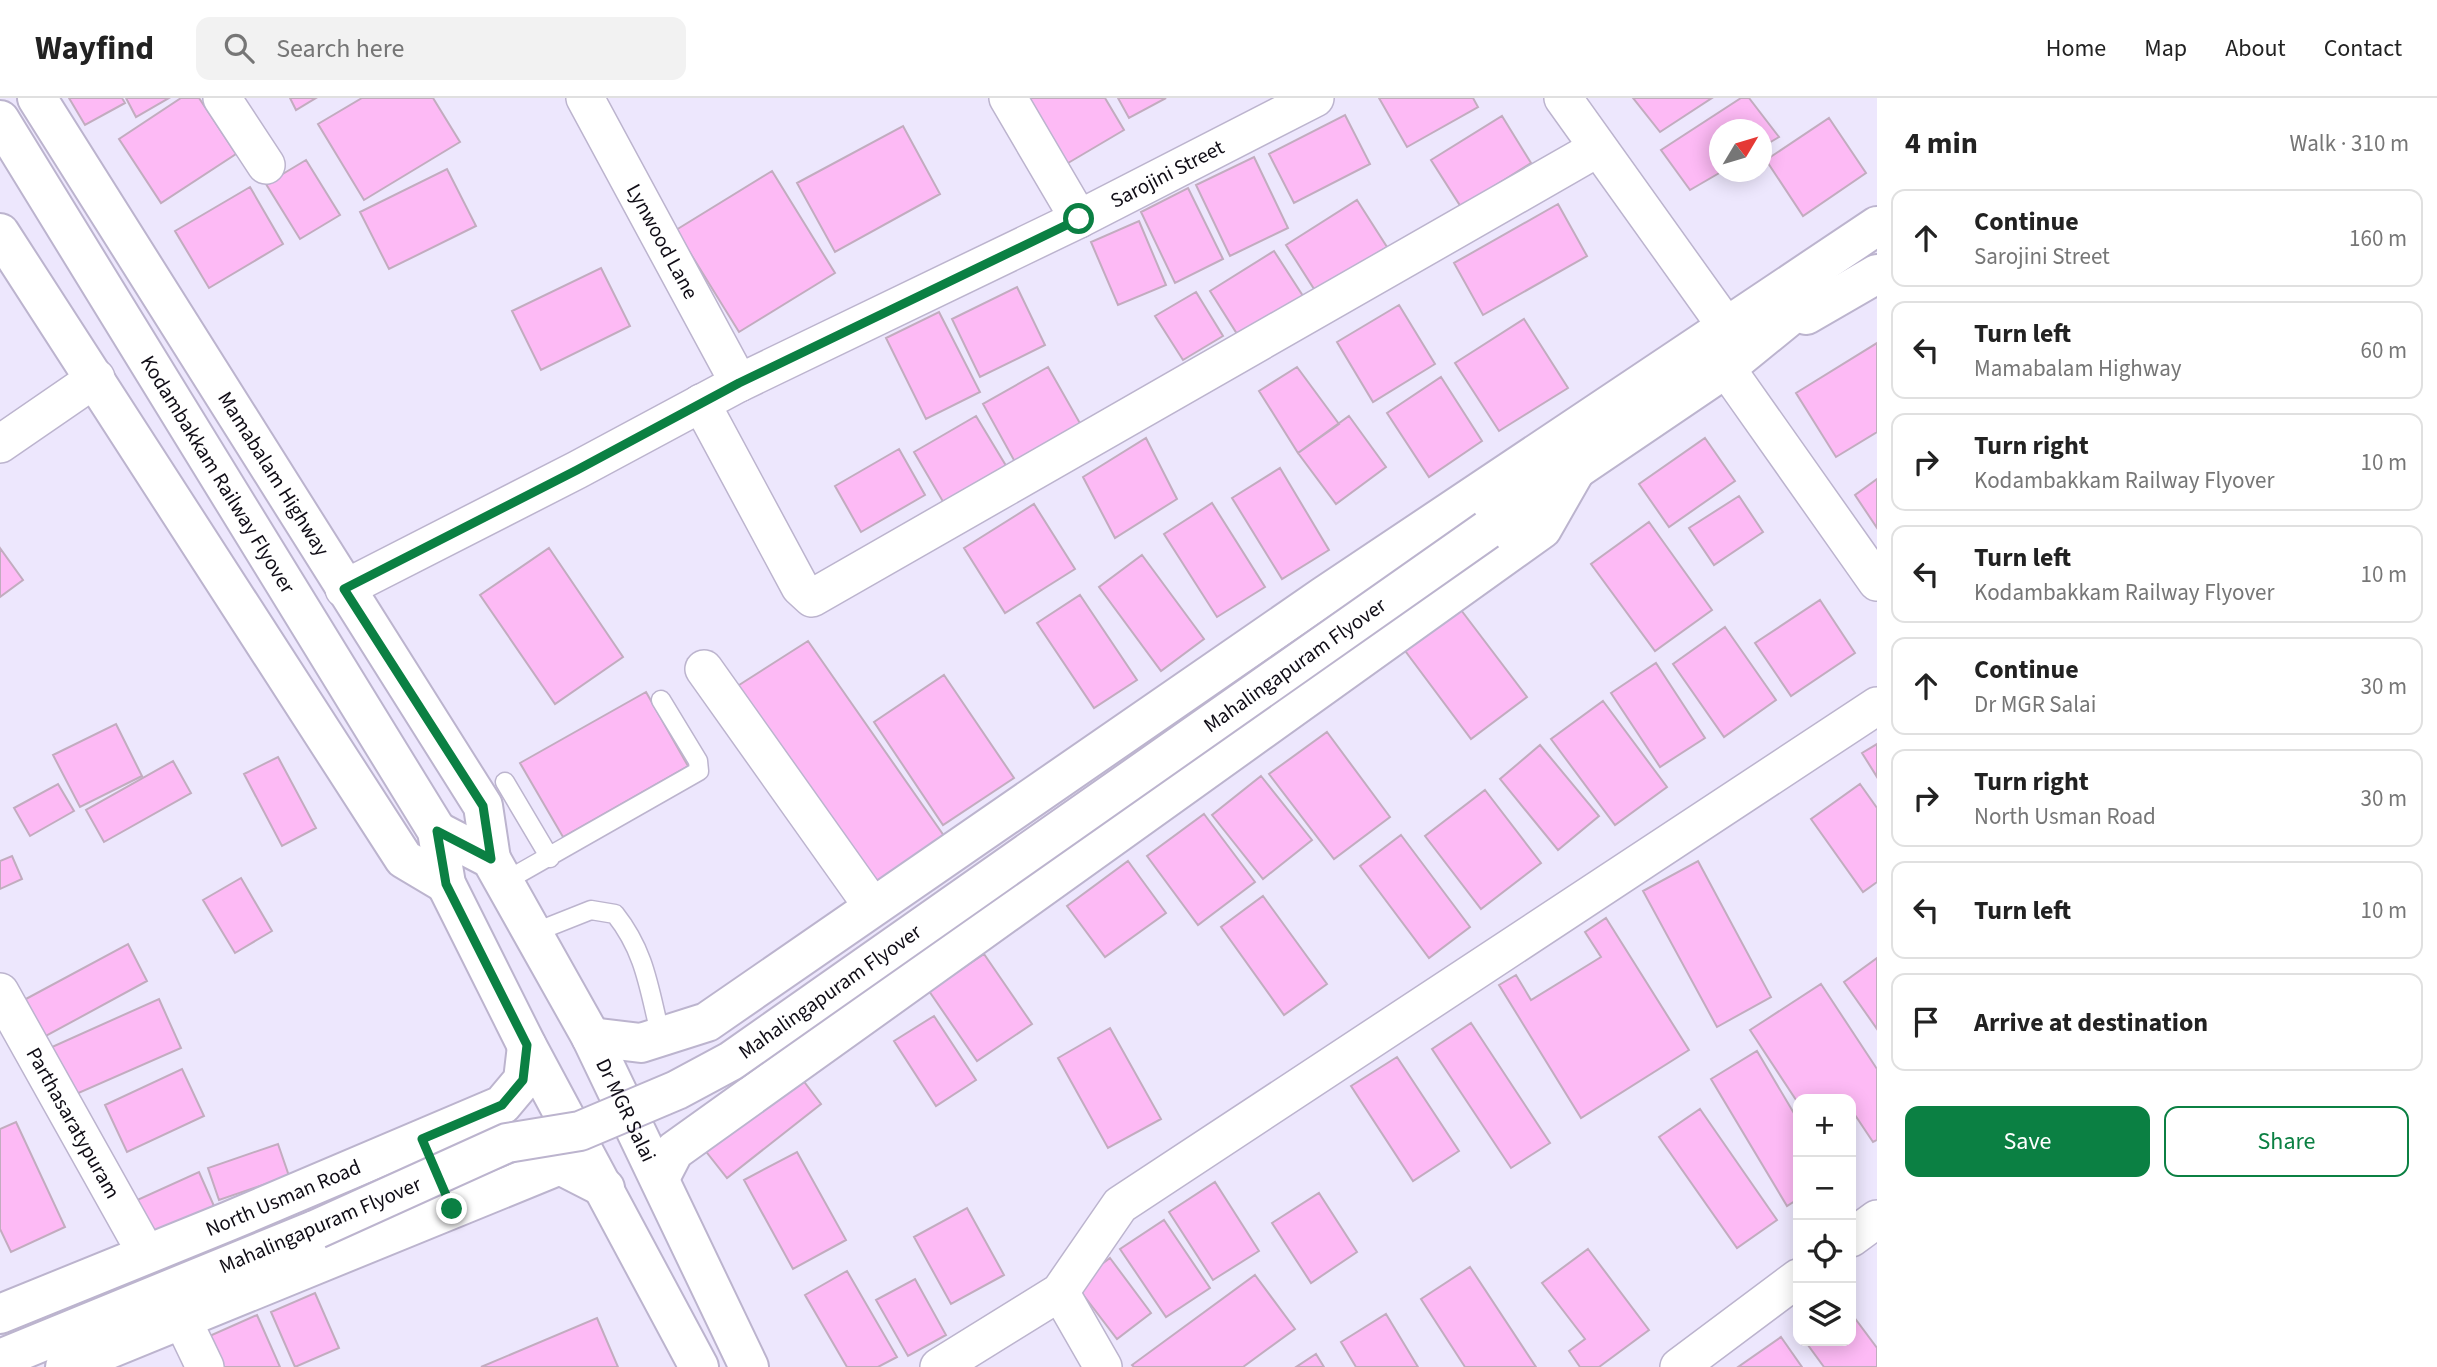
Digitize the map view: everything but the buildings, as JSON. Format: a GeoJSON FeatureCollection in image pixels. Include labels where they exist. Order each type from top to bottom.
{"type":"FeatureCollection","features":[{"type":"Feature","properties":{"kind":"main road","name":"Mamabalam Highway"},"geometry":{"type":"LineString","coordinates":[[37,98],[483,806],[498,871]]}},
{"type":"Feature","properties":{"kind":"main road","name":"Kodambakkam Railway Flyover"},"geometry":{"type":"LineString","coordinates":[[0,120],[433,825],[446,884]]}},
{"type":"Feature","properties":{"kind":"main road"},"geometry":{"type":"LineString","coordinates":[[1733,348],[1877,226]]}},
{"type":"Feature","properties":{"kind":"main road"},"geometry":{"type":"LineString","coordinates":[[0,233],[404,859],[446,884],[527,1045],[699,1367]]}},
{"type":"Feature","properties":{"kind":"main road"},"geometry":{"type":"LineString","coordinates":[[1733,348],[1877,246]]}},
{"type":"Feature","properties":{"kind":"main road"},"geometry":{"type":"LineString","coordinates":[[591,1037],[641,1043],[707,1023],[1324,596],[1733,348],[1877,274]]}},
{"type":"Feature","properties":{"kind":"main road","name":"Mahalingapuram Flyover"},"geometry":{"type":"LineString","coordinates":[[0,1359],[317,1229],[507,1143],[580,1131],[677,1090],[731,1062],[1578,466],[1733,348]]}},
{"type":"Feature","properties":{"kind":"main road"},"geometry":{"type":"LineString","coordinates":[[660,1178],[674,1151],[1542,528],[1578,466]]}},
{"type":"Feature","properties":{"kind":"main road"},"geometry":{"type":"LineString","coordinates":[[433,825],[498,871]]}},
{"type":"Feature","properties":{"kind":"main road","name":"Dr MGR Salai"},"geometry":{"type":"LineString","coordinates":[[498,871],[591,1037],[749,1367]]}},
{"type":"Feature","properties":{"kind":"main road","name":"North Usman Road"},"geometry":{"type":"LineString","coordinates":[[0,1314],[229,1221],[502,1105],[523,1080],[527,1045]]}},
{"type":"Feature","properties":{"kind":"main road"},"geometry":{"type":"LineString","coordinates":[[422,1139],[452,1209]]}},
{"type":"Feature","properties":{"kind":"main road"},"geometry":{"type":"LineString","coordinates":[[65,1367],[560,1166],[604,1188]]}},
{"type":"Feature","properties":{"kind":"street"},"geometry":{"type":"LineString","coordinates":[[222,98],[266,165]]}},
{"type":"Feature","properties":{"kind":"street","name":"Lynwood Lane"},"geometry":{"type":"LineString","coordinates":[[585,98],[739,383]]}},
{"type":"Feature","properties":{"kind":"street"},"geometry":{"type":"LineString","coordinates":[[1007,98],[1079,219]]}},
{"type":"Feature","properties":{"kind":"street","name":"Sarojini Street"},"geometry":{"type":"LineString","coordinates":[[344,589],[577,470],[739,383],[1079,219],[1315,98]]}},
{"type":"Feature","properties":{"kind":"street"},"geometry":{"type":"LineString","coordinates":[[1563,98],[1733,348],[1877,582]]}},
{"type":"Feature","properties":{"kind":"street"},"geometry":{"type":"LineString","coordinates":[[701,403],[800,587],[812,598],[1598,148]]}},
{"type":"Feature","properties":{"kind":"street"},"geometry":{"type":"LineString","coordinates":[[0,444],[96,378]]}},
{"type":"Feature","properties":{"kind":"street"},"geometry":{"type":"LineString","coordinates":[[704,669],[873,907]]}},
{"type":"Feature","properties":{"kind":"street"},"geometry":{"type":"LineString","coordinates":[[939,1367],[1060,1292],[1120,1205],[1877,706]]}},
{"type":"Feature","properties":{"kind":"street","name":"Parthasaratypuram"},"geometry":{"type":"LineString","coordinates":[[0,992],[146,1254]]}},
{"type":"Feature","properties":{"kind":"street"},"geometry":{"type":"LineString","coordinates":[[1856,1234],[1877,1219]]}},
{"type":"Feature","properties":{"kind":"street"},"geometry":{"type":"LineString","coordinates":[[1679,1367],[1793,1282]]}},
{"type":"Feature","properties":{"kind":"street"},"geometry":{"type":"LineString","coordinates":[[1060,1292],[1103,1367]]}},
{"type":"Feature","properties":{"kind":"street"},"geometry":{"type":"LineString","coordinates":[[182,1319],[205,1367]]}},
{"type":"Feature","properties":{"kind":"lane"},"geometry":{"type":"LineString","coordinates":[[498,871],[550,858],[699,771],[698,761],[661,700]]}},
{"type":"Feature","properties":{"kind":"lane"},"geometry":{"type":"LineString","coordinates":[[505,782],[550,858]]}},
{"type":"Feature","properties":{"kind":"lane"},"geometry":{"type":"LineString","coordinates":[[533,933],[591,910],[615,914],[631,934],[643,962],[661,1037]]}},
{"type":"Feature","properties":{"kind":"route"},"geometry":{"type":"LineString","coordinates":[[452,1209],[422,1139],[502,1105],[523,1080],[527,1045],[446,884],[437,831],[491,859],[483,806],[344,589],[577,470],[739,383],[1079,219]]}}]}
